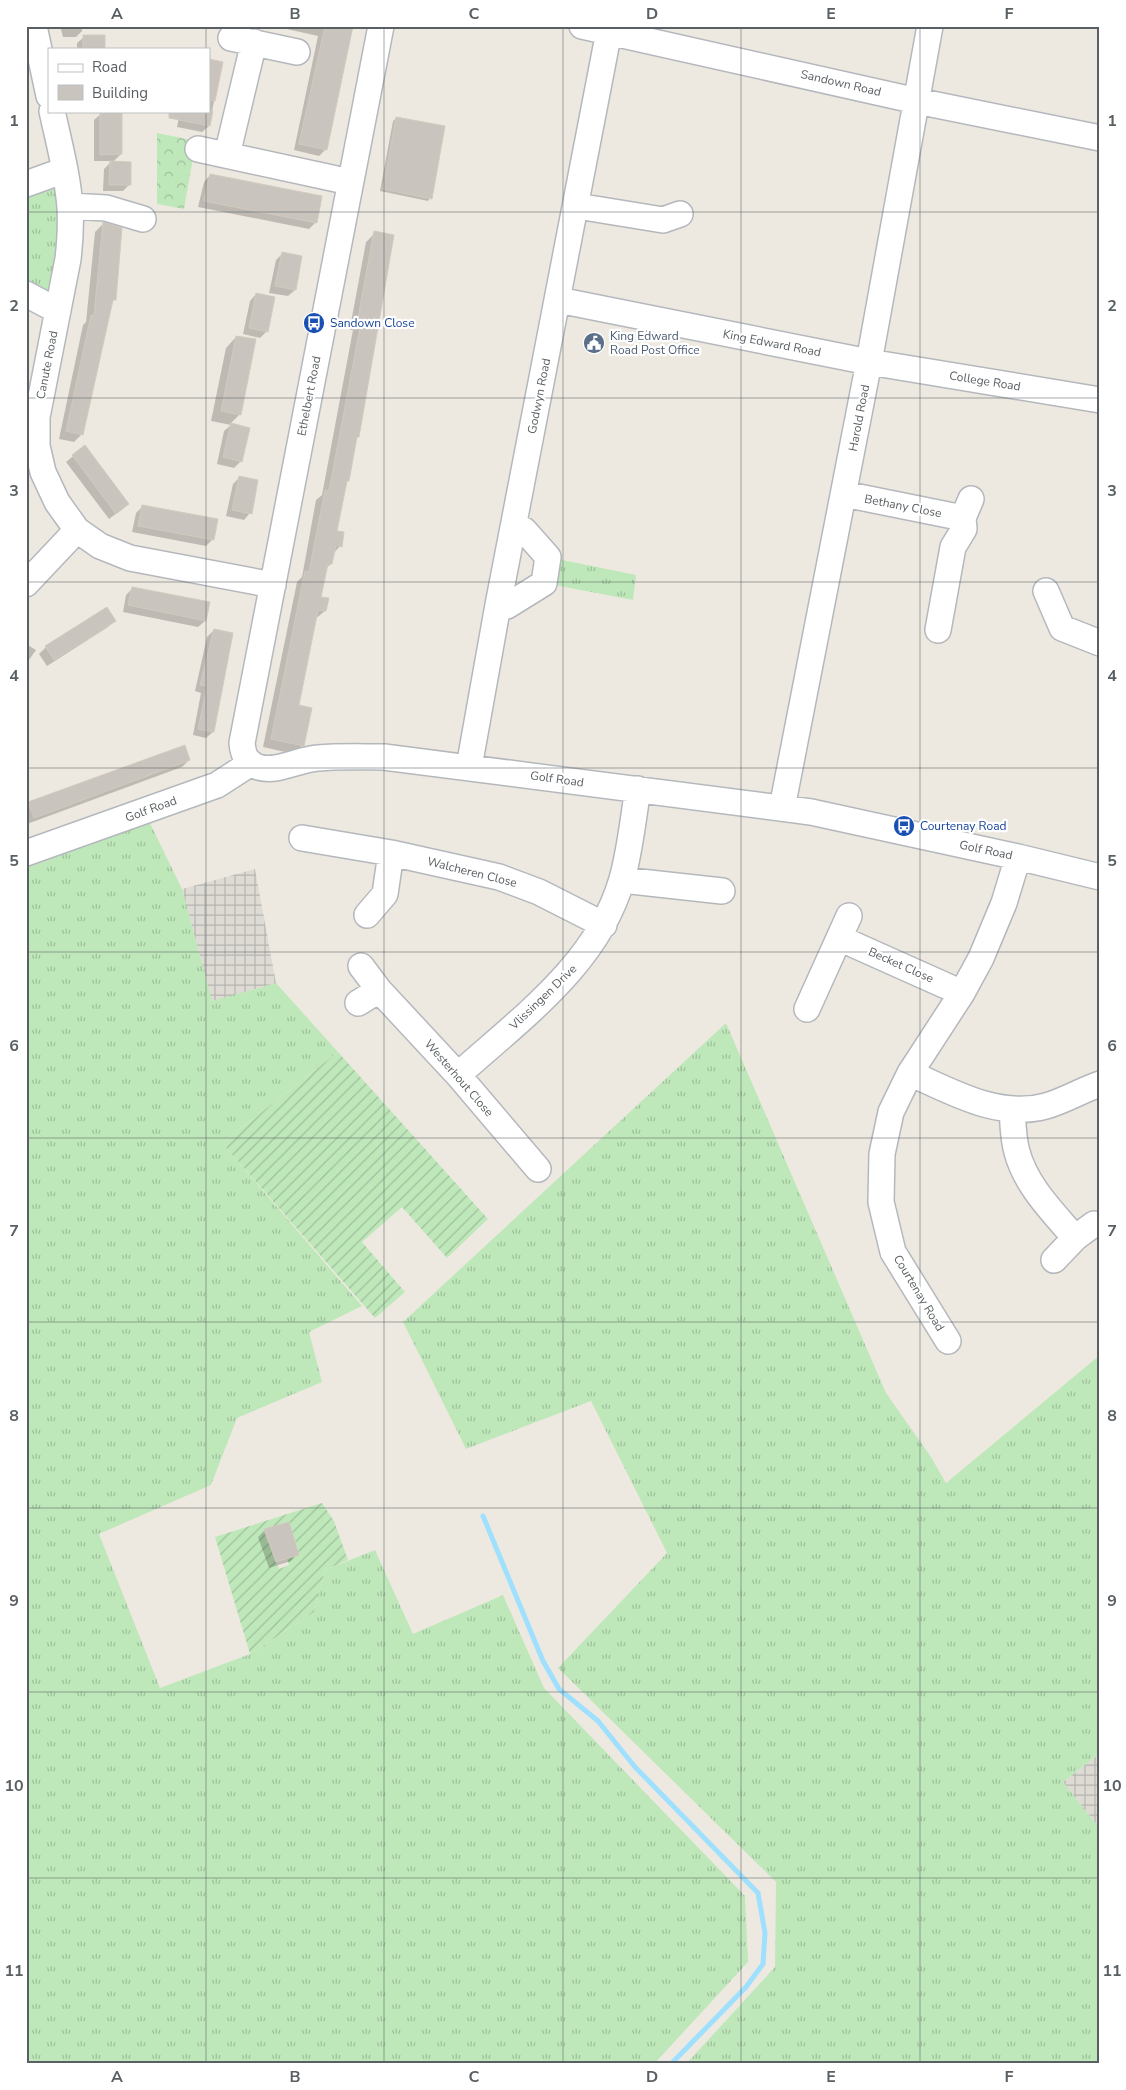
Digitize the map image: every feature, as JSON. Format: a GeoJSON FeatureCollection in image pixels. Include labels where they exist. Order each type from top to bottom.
{"type":"FeatureCollection","features":[{"type":"Feature","properties":{"kind":"street"},"geometry":{"type":"LineString","coordinates":[[34,26],[48,91]]}},
{"type":"Feature","properties":{"kind":"street","name":"Ethelbert Road"},"geometry":{"type":"LineString","coordinates":[[251,763],[244,755],[242,743],[380,26]]}},
{"type":"Feature","properties":{"kind":"street","name":"Sandown Road"},"geometry":{"type":"LineString","coordinates":[[582,26],[610,29],[917,101],[1100,138]]}},
{"type":"Feature","properties":{"kind":"street","name":"Harold Road"},"geometry":{"type":"LineString","coordinates":[[782,808],[869,362],[930,26]]}},
{"type":"Feature","properties":{"kind":"street","name":"Godwyn Road"},"geometry":{"type":"LineString","coordinates":[[469,767],[498,604],[610,29]]}},
{"type":"Feature","properties":{"kind":"street"},"geometry":{"type":"LineString","coordinates":[[227,155],[242,40],[297,52]]}},
{"type":"Feature","properties":{"kind":"street","name":"Canute Road"},"geometry":{"type":"LineString","coordinates":[[52,112],[65,170],[70,206],[68,259],[37,417],[37,446],[43,472],[57,502],[76,530],[100,546],[130,558],[273,585]]}},
{"type":"Feature","properties":{"kind":"street"},"geometry":{"type":"LineString","coordinates":[[198,149],[350,182]]}},
{"type":"Feature","properties":{"kind":"street"},"geometry":{"type":"LineString","coordinates":[[26,184],[65,170]]}},
{"type":"Feature","properties":{"kind":"street"},"geometry":{"type":"LineString","coordinates":[[70,206],[106,208],[143,219]]}},
{"type":"Feature","properties":{"kind":"street"},"geometry":{"type":"LineString","coordinates":[[576,206],[663,220],[680,214]]}},
{"type":"Feature","properties":{"kind":"street"},"geometry":{"type":"LineString","coordinates":[[26,294],[58,311]]}},
{"type":"Feature","properties":{"kind":"street","name":"King Edward Road"},"geometry":{"type":"LineString","coordinates":[[558,300],[869,362]]}},
{"type":"Feature","properties":{"kind":"street","name":"College Road"},"geometry":{"type":"LineString","coordinates":[[869,362],[1100,400]]}},
{"type":"Feature","properties":{"kind":"street","name":"Bethany Close"},"geometry":{"type":"LineString","coordinates":[[844,494],[967,508],[964,529],[953,547],[954,599],[938,630]]}},
{"type":"Feature","properties":{"kind":"street"},"geometry":{"type":"LineString","coordinates":[[498,604],[507,606],[544,583],[548,558],[524,530],[514,527]]}},
{"type":"Feature","properties":{"kind":"street"},"geometry":{"type":"LineString","coordinates":[[26,584],[76,530]]}},
{"type":"Feature","properties":{"kind":"street"},"geometry":{"type":"LineString","coordinates":[[1046,592],[1062,628],[1100,643]]}},
{"type":"Feature","properties":{"kind":"street","name":"Golf Road"},"geometry":{"type":"LineString","coordinates":[[26,853],[217,786],[251,763],[259,767],[275,768],[317,758],[384,757],[811,812],[1018,857],[1100,877]]}},
{"type":"Feature","properties":{"kind":"street","name":"Vlissingen Drive"},"geometry":{"type":"LineString","coordinates":[[458,1075],[580,962],[604,925],[622,880],[638,789]]}},
{"type":"Feature","properties":{"kind":"street","name":"Walcheren Close"},"geometry":{"type":"LineString","coordinates":[[302,838],[391,853],[499,877],[517,883],[604,925]]}},
{"type":"Feature","properties":{"kind":"street"},"geometry":{"type":"LineString","coordinates":[[367,915],[385,894],[391,853]]}},
{"type":"Feature","properties":{"kind":"street","name":"Courtenay Road"},"geometry":{"type":"LineString","coordinates":[[948,1341],[893,1252],[881,1202],[882,1154],[891,1112],[910,1072],[962,993],[980,958],[1004,902],[1018,857]]}},
{"type":"Feature","properties":{"kind":"street"},"geometry":{"type":"LineString","coordinates":[[622,880],[695,899],[722,892]]}},
{"type":"Feature","properties":{"kind":"street","name":"Becket Close"},"geometry":{"type":"LineString","coordinates":[[807,1009],[808,981],[844,927],[962,993]]}},
{"type":"Feature","properties":{"kind":"street","name":"Westerhout Close"},"geometry":{"type":"LineString","coordinates":[[361,966],[379,990],[458,1075],[538,1169]]}},
{"type":"Feature","properties":{"kind":"street"},"geometry":{"type":"LineString","coordinates":[[358,1003],[379,990]]}},
{"type":"Feature","properties":{"kind":"street"},"geometry":{"type":"LineString","coordinates":[[910,1072],[979,1102],[1012,1110],[1046,1106],[1100,1084]]}},
{"type":"Feature","properties":{"kind":"street"},"geometry":{"type":"LineString","coordinates":[[1012,1110],[1017,1152],[1028,1177],[1040,1197],[1085,1231],[1054,1260]]}},
{"type":"Feature","properties":{"kind":"shaded area"},"geometry":{"type":"Polygon","coordinates":[[[255,869],[276,983],[212,1002],[182,889],[255,869]]]}},
{"type":"Feature","properties":{"kind":"shaded area"},"geometry":{"type":"Polygon","coordinates":[[[1100,1753],[1100,1829],[1063,1782],[1100,1753]]]}},
{"type":"Feature","properties":{"kind":"green space"},"geometry":{"type":"Polygon","coordinates":[[[157,133],[196,141],[184,209],[157,204],[157,133]]]}},
{"type":"Feature","properties":{"kind":"green space"},"geometry":{"type":"Polygon","coordinates":[[[65,170],[58,311],[26,294],[26,184],[65,170]]]}},
{"type":"Feature","properties":{"kind":"green space"},"geometry":{"type":"Polygon","coordinates":[[[548,557],[636,575],[633,600],[544,583],[548,557]]]}},
{"type":"Feature","properties":{"kind":"green space"},"geometry":{"type":"Polygon","coordinates":[[[148,819],[182,889],[212,1001],[276,983],[338,1052],[222,1143],[362,1306],[309,1332],[322,1382],[237,1418],[211,1485],[99,1534],[160,1688],[250,1654],[314,1612],[325,1570],[375,1550],[413,1634],[503,1595],[544,1688],[745,1896],[748,1962],[654,2064],[26,2064],[26,866],[43,862],[148,819]]]}},
{"type":"Feature","properties":{"kind":"green space"},"geometry":{"type":"Polygon","coordinates":[[[726,1023],[886,1393],[931,1457],[946,1483],[1100,1355],[1100,1753],[1063,1782],[1100,1829],[1100,2064],[686,2064],[775,1967],[776,1882],[558,1668],[667,1553],[591,1401],[466,1449],[403,1322],[726,1023]]]}},
{"type":"Feature","properties":{"kind":"green space"},"geometry":{"type":"Polygon","coordinates":[[[338,1052],[488,1219],[447,1258],[402,1207],[362,1242],[405,1292],[375,1318],[222,1143],[338,1052]]]}},
{"type":"Feature","properties":{"kind":"green space"},"geometry":{"type":"Polygon","coordinates":[[[322,1503],[334,1521],[348,1560],[325,1570],[314,1612],[250,1654],[215,1537],[322,1503]],[[289,1522],[264,1530],[268,1543],[275,1541],[275,1560],[279,1569],[289,1565],[287,1558],[299,1554],[289,1522]]]}},
{"type":"Feature","properties":{"kind":"building"},"geometry":{"type":"Polygon","coordinates":[[[325,26],[353,26],[327,150],[299,144],[325,26]]]}},
{"type":"Feature","properties":{"kind":"building"},"geometry":{"type":"Polygon","coordinates":[[[83,35],[105,35],[105,48],[83,48],[83,35]]]}},
{"type":"Feature","properties":{"kind":"building"},"geometry":{"type":"Polygon","coordinates":[[[210,59],[223,62],[215,101],[210,100],[210,59]]]}},
{"type":"Feature","properties":{"kind":"building"},"geometry":{"type":"Polygon","coordinates":[[[213,111],[210,126],[169,118],[169,112],[213,111]]]}},
{"type":"Feature","properties":{"kind":"building"},"geometry":{"type":"Polygon","coordinates":[[[122,112],[122,154],[100,155],[100,113],[122,112]]]}},
{"type":"Feature","properties":{"kind":"building"},"geometry":{"type":"Polygon","coordinates":[[[396,117],[445,126],[432,199],[383,189],[396,117]]]}},
{"type":"Feature","properties":{"kind":"building"},"geometry":{"type":"Polygon","coordinates":[[[110,161],[131,162],[131,185],[109,185],[110,161]]]}},
{"type":"Feature","properties":{"kind":"building"},"geometry":{"type":"Polygon","coordinates":[[[210,174],[322,196],[317,223],[204,201],[210,174]]]}},
{"type":"Feature","properties":{"kind":"building"},"geometry":{"type":"Polygon","coordinates":[[[103,222],[122,228],[116,300],[113,300],[83,435],[66,431],[91,315],[94,316],[103,222]]]}},
{"type":"Feature","properties":{"kind":"building"},"geometry":{"type":"Polygon","coordinates":[[[374,231],[394,235],[359,437],[357,437],[337,531],[344,532],[342,547],[336,545],[332,564],[328,564],[321,597],[329,598],[326,611],[318,610],[299,705],[312,708],[304,746],[271,739],[305,571],[309,572],[325,490],[329,491],[361,322],[358,321],[360,307],[374,231]]]}},
{"type":"Feature","properties":{"kind":"building"},"geometry":{"type":"Polygon","coordinates":[[[282,252],[302,256],[296,290],[275,286],[282,252]]]}},
{"type":"Feature","properties":{"kind":"building"},"geometry":{"type":"Polygon","coordinates":[[[256,293],[275,297],[268,332],[249,328],[256,293]]]}},
{"type":"Feature","properties":{"kind":"building"},"geometry":{"type":"Polygon","coordinates":[[[236,336],[256,339],[241,415],[221,411],[236,336]]]}},
{"type":"Feature","properties":{"kind":"building"},"geometry":{"type":"Polygon","coordinates":[[[231,423],[250,428],[242,462],[223,457],[231,423]]]}},
{"type":"Feature","properties":{"kind":"building"},"geometry":{"type":"Polygon","coordinates":[[[85,445],[129,504],[116,514],[72,455],[85,445]]]}},
{"type":"Feature","properties":{"kind":"building"},"geometry":{"type":"Polygon","coordinates":[[[239,476],[258,480],[252,514],[232,510],[239,476]]]}},
{"type":"Feature","properties":{"kind":"building"},"geometry":{"type":"Polygon","coordinates":[[[142,505],[218,519],[214,540],[138,526],[142,505]]]}},
{"type":"Feature","properties":{"kind":"building"},"geometry":{"type":"Polygon","coordinates":[[[132,587],[210,602],[206,621],[128,605],[132,587]]]}},
{"type":"Feature","properties":{"kind":"building"},"geometry":{"type":"Polygon","coordinates":[[[107,607],[116,621],[54,660],[45,646],[107,607]]]}},
{"type":"Feature","properties":{"kind":"building"},"geometry":{"type":"Polygon","coordinates":[[[214,629],[233,633],[214,732],[198,729],[207,686],[200,685],[214,629]]]}},
{"type":"Feature","properties":{"kind":"building"},"geometry":{"type":"Polygon","coordinates":[[[185,745],[190,760],[34,818],[28,802],[185,745]]]}},
{"type":"Feature","properties":{"kind":"building"},"geometry":{"type":"Polygon","coordinates":[[[289,1522],[299,1555],[276,1562],[264,1529],[289,1522]]]}},
{"type":"Feature","properties":{"kind":"waterway"},"geometry":{"type":"LineString","coordinates":[[483,1516],[543,1661],[559,1689],[598,1721],[635,1767],[758,1893],[765,1933],[763,1964],[746,1987],[671,2064]]}},
{"type":"Feature","properties":{"kind":"place","name":"Sandown Close"},"geometry":{"type":"Point","coordinates":[314,323]}},
{"type":"Feature","properties":{"kind":"place","name":"King Edward Road Post Office"},"geometry":{"type":"Point","coordinates":[594,343]}},
{"type":"Feature","properties":{"kind":"place","name":"Courtenay Road"},"geometry":{"type":"Point","coordinates":[904,826]}}]}
